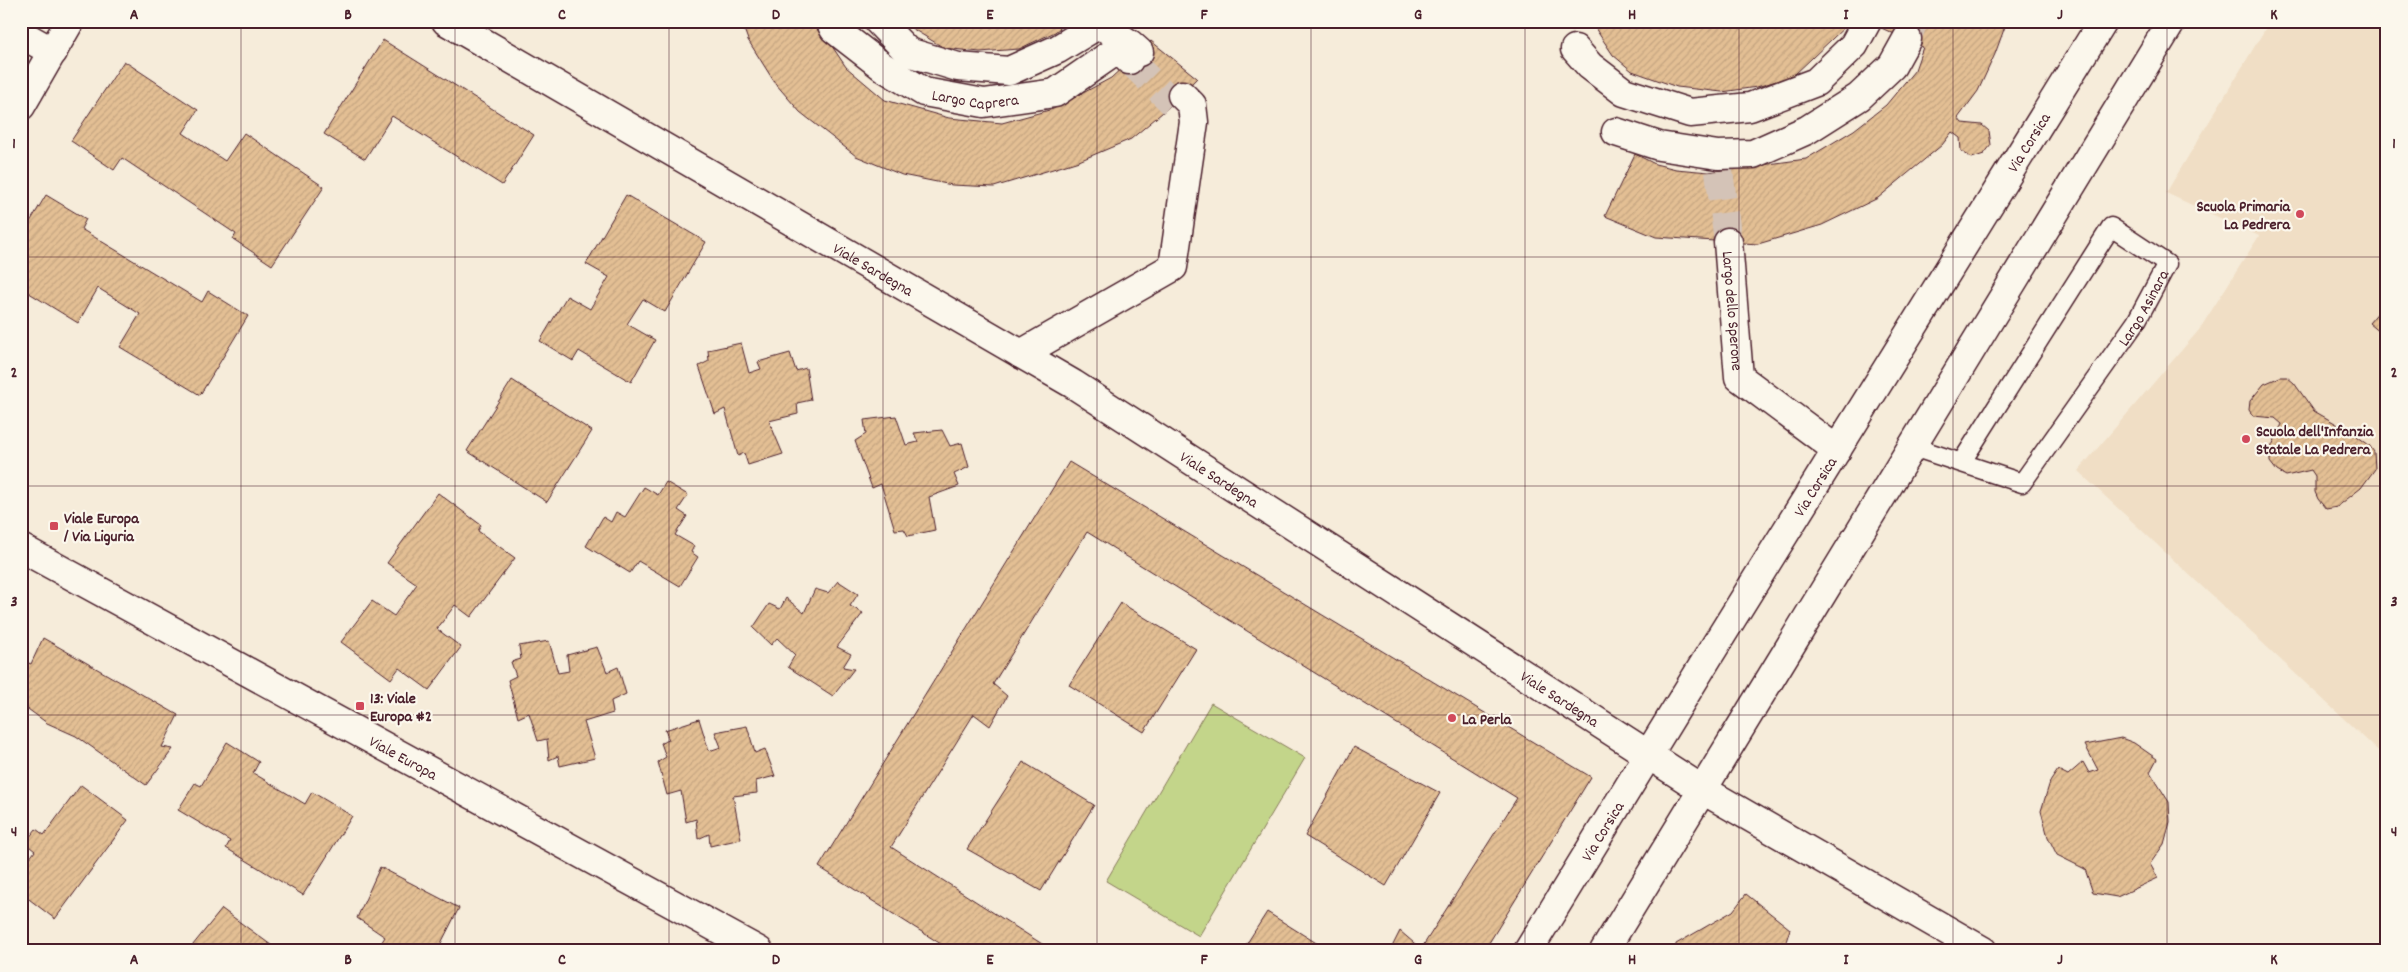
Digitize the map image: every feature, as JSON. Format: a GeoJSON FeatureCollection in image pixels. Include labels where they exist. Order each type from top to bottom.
{"type":"FeatureCollection","features":[{"type":"Feature","properties":{"kind":"street"},"geometry":{"type":"LineString","coordinates":[[21,106],[70,21]]}},
{"type":"Feature","properties":{"kind":"street","name":"Viale Sardegna"},"geometry":{"type":"LineString","coordinates":[[446,21],[1073,384],[1703,790],[1983,951]]}},
{"type":"Feature","properties":{"kind":"street","name":"Largo Caprera"},"geometry":{"type":"LineString","coordinates":[[830,21],[834,29],[883,67],[924,92],[984,103],[1055,93],[1110,55],[1121,52],[1134,56],[1130,44],[1099,24],[1058,49],[1009,71],[958,67],[908,52],[878,21]]}},
{"type":"Feature","properties":{"kind":"street"},"geometry":{"type":"LineString","coordinates":[[1575,49],[1590,66],[1624,92],[1690,113],[1750,107],[1816,82],[1854,45],[1867,21]]}},
{"type":"Feature","properties":{"kind":"street","name":"Via Corsica"},"geometry":{"type":"LineString","coordinates":[[1528,951],[1648,754],[2103,21]]}},
{"type":"Feature","properties":{"kind":"street"},"geometry":{"type":"LineString","coordinates":[[1604,951],[2172,21]]}},
{"type":"Feature","properties":{"kind":"street"},"geometry":{"type":"LineString","coordinates":[[21,34],[53,52]]}},
{"type":"Feature","properties":{"kind":"street"},"geometry":{"type":"LineString","coordinates":[[1616,132],[1718,163],[1753,154],[1806,130],[1859,97],[1892,66],[1907,39]]}},
{"type":"Feature","properties":{"kind":"street"},"geometry":{"type":"LineString","coordinates":[[1021,354],[1173,267],[1194,122],[1177,99]]}},
{"type":"Feature","properties":{"kind":"street"},"geometry":{"type":"LineString","coordinates":[[1717,110],[1718,163]]}},
{"type":"Feature","properties":{"kind":"street","name":"Largo dello Sperone"},"geometry":{"type":"LineString","coordinates":[[1728,242],[1739,377],[1837,450]]}},
{"type":"Feature","properties":{"kind":"street","name":"Viale Europa"},"geometry":{"type":"LineString","coordinates":[[21,548],[760,951]]}},
{"type":"Feature","properties":{"kind":"lane","name":"Largo Asinara"},"geometry":{"type":"LineString","coordinates":[[1913,447],[1961,463],[2022,483],[2136,322],[2167,264],[2110,227],[1961,463]]}},
{"type":"Feature","properties":{"kind":"shaded area"},"geometry":{"type":"Polygon","coordinates":[[[2270,21],[2380,21],[2387,28],[2387,759],[2078,471],[2199,330],[2259,236],[2166,193],[2270,21]]]}},
{"type":"Feature","properties":{"kind":"green space"},"geometry":{"type":"Polygon","coordinates":[[[1211,703],[1305,758],[1199,936],[1106,881],[1211,703]]]}},
{"type":"Feature","properties":{"kind":"building"},"geometry":{"type":"Polygon","coordinates":[[[741,21],[815,21],[846,67],[885,100],[949,118],[1002,123],[1053,109],[1111,78],[1151,41],[1197,78],[1169,107],[1131,139],[1079,161],[994,187],[952,185],[902,175],[856,156],[800,112],[775,83],[748,40],[741,21]]]}},
{"type":"Feature","properties":{"kind":"building"},"geometry":{"type":"Polygon","coordinates":[[[900,21],[1069,21],[1055,32],[1019,49],[980,52],[944,48],[900,21]]]}},
{"type":"Feature","properties":{"kind":"building"},"geometry":{"type":"Polygon","coordinates":[[[1603,21],[1689,21],[1741,28],[1752,21],[1851,21],[1793,76],[1757,87],[1722,92],[1677,87],[1632,71],[1613,55],[1595,28],[1603,21]]]}},
{"type":"Feature","properties":{"kind":"building"},"geometry":{"type":"Polygon","coordinates":[[[1866,21],[2007,21],[1995,54],[1978,91],[1958,118],[1962,123],[1982,125],[1989,131],[1991,145],[1984,154],[1972,158],[1961,151],[1960,138],[1952,132],[1942,145],[1878,198],[1822,225],[1758,244],[1656,237],[1605,216],[1635,154],[1655,164],[1676,169],[1709,172],[1806,159],[1854,130],[1886,105],[1915,70],[1923,47],[1866,21]]]}},
{"type":"Feature","properties":{"kind":"building"},"geometry":{"type":"Polygon","coordinates":[[[383,40],[534,135],[502,185],[392,116],[365,159],[324,134],[383,40]]]}},
{"type":"Feature","properties":{"kind":"building"},"geometry":{"type":"Polygon","coordinates":[[[124,61],[198,110],[183,133],[225,161],[244,133],[324,187],[272,265],[233,239],[236,234],[122,158],[114,170],[71,141],[124,61]]]}},
{"type":"Feature","properties":{"kind":"building"},"geometry":{"type":"Polygon","coordinates":[[[46,195],[86,219],[81,229],[202,302],[208,291],[248,316],[200,395],[120,347],[140,314],[98,288],[78,323],[21,288],[21,237],[46,195]]]}},
{"type":"Feature","properties":{"kind":"building"},"geometry":{"type":"Polygon","coordinates":[[[626,195],[706,242],[665,312],[643,299],[627,324],[655,340],[631,382],[579,351],[573,361],[540,341],[567,296],[590,309],[609,277],[586,264],[626,195]]]}},
{"type":"Feature","properties":{"kind":"building"},"geometry":{"type":"Polygon","coordinates":[[[2387,302],[2387,338],[2369,323],[2387,302]]]}},
{"type":"Feature","properties":{"kind":"building"},"geometry":{"type":"Polygon","coordinates":[[[741,343],[749,373],[761,369],[758,362],[790,353],[796,371],[806,368],[811,400],[797,403],[798,414],[769,421],[783,454],[748,465],[744,453],[738,456],[725,409],[715,414],[699,366],[709,361],[708,350],[741,343]]]}},
{"type":"Feature","properties":{"kind":"building"},"geometry":{"type":"Polygon","coordinates":[[[2280,377],[2287,377],[2294,383],[2314,411],[2354,434],[2369,445],[2374,452],[2375,469],[2361,488],[2337,507],[2326,509],[2318,499],[2315,492],[2315,476],[2311,470],[2286,476],[2277,471],[2270,462],[2270,450],[2282,424],[2275,418],[2253,416],[2249,410],[2250,401],[2264,384],[2280,377]]]}},
{"type":"Feature","properties":{"kind":"building"},"geometry":{"type":"Polygon","coordinates":[[[512,380],[592,431],[547,502],[467,451],[512,380]]]}},
{"type":"Feature","properties":{"kind":"building"},"geometry":{"type":"Polygon","coordinates":[[[896,416],[906,445],[918,442],[914,433],[942,430],[950,446],[962,443],[969,467],[954,474],[959,486],[929,497],[935,530],[908,536],[904,529],[895,530],[881,484],[872,488],[855,441],[866,434],[864,420],[896,416]]]}},
{"type":"Feature","properties":{"kind":"building"},"geometry":{"type":"Polygon","coordinates":[[[1069,462],[1591,777],[1484,951],[1398,951],[1392,947],[1400,931],[1421,949],[1517,798],[1087,532],[993,684],[1007,696],[990,726],[974,714],[891,847],[1053,951],[952,951],[819,867],[1069,462]]]}},
{"type":"Feature","properties":{"kind":"building"},"geometry":{"type":"Polygon","coordinates":[[[666,482],[688,495],[678,510],[687,516],[675,535],[694,546],[691,552],[698,557],[680,586],[638,561],[630,573],[586,546],[603,517],[611,522],[616,512],[625,517],[644,487],[658,495],[666,482]]]}},
{"type":"Feature","properties":{"kind":"building"},"geometry":{"type":"Polygon","coordinates":[[[438,493],[481,525],[478,531],[515,558],[471,617],[455,605],[437,629],[461,647],[429,690],[399,668],[391,679],[341,642],[372,601],[394,616],[417,584],[387,563],[438,493]]]}},
{"type":"Feature","properties":{"kind":"building"},"geometry":{"type":"Polygon","coordinates":[[[838,581],[858,594],[850,606],[863,613],[837,647],[851,654],[843,667],[854,669],[833,696],[788,667],[795,655],[777,638],[771,645],[753,628],[769,604],[780,609],[786,598],[804,613],[815,589],[828,593],[838,581]]]}},
{"type":"Feature","properties":{"kind":"building"},"geometry":{"type":"Polygon","coordinates":[[[1121,603],[1196,649],[1144,732],[1069,685],[1121,603]]]}},
{"type":"Feature","properties":{"kind":"building"},"geometry":{"type":"Polygon","coordinates":[[[43,638],[178,715],[162,747],[173,749],[146,785],[76,736],[47,723],[21,704],[21,693],[25,688],[21,686],[21,660],[31,664],[43,638]]]}},
{"type":"Feature","properties":{"kind":"building"},"geometry":{"type":"Polygon","coordinates":[[[549,641],[558,673],[569,671],[567,655],[597,647],[607,672],[618,667],[626,694],[611,701],[613,713],[584,722],[595,758],[560,766],[558,756],[549,760],[547,739],[538,741],[529,713],[518,718],[508,680],[516,676],[511,662],[521,659],[519,646],[549,641]]]}},
{"type":"Feature","properties":{"kind":"building"},"geometry":{"type":"Polygon","coordinates":[[[699,719],[709,751],[721,747],[715,732],[747,726],[755,753],[765,749],[775,776],[756,781],[757,793],[733,796],[741,839],[710,846],[709,834],[698,839],[696,819],[686,822],[681,791],[667,795],[658,762],[666,757],[661,743],[669,740],[665,730],[699,719]]]}},
{"type":"Feature","properties":{"kind":"building"},"geometry":{"type":"Polygon","coordinates":[[[2121,738],[2134,743],[2157,759],[2150,772],[2169,802],[2170,822],[2164,844],[2150,864],[2158,878],[2117,897],[2093,893],[2085,869],[2057,855],[2048,837],[2041,811],[2050,782],[2058,770],[2068,775],[2083,762],[2089,773],[2098,770],[2085,745],[2121,738]]]}},
{"type":"Feature","properties":{"kind":"building"},"geometry":{"type":"Polygon","coordinates":[[[227,742],[259,762],[253,773],[305,804],[312,792],[352,816],[303,895],[226,848],[230,841],[178,810],[195,783],[201,786],[227,742]]]}},
{"type":"Feature","properties":{"kind":"building"},"geometry":{"type":"Polygon","coordinates":[[[1354,747],[1440,793],[1386,886],[1305,836],[1354,747]]]}},
{"type":"Feature","properties":{"kind":"building"},"geometry":{"type":"Polygon","coordinates":[[[1023,762],[1094,805],[1041,891],[967,849],[1023,762]]]}},
{"type":"Feature","properties":{"kind":"building"},"geometry":{"type":"Polygon","coordinates":[[[81,785],[128,820],[55,919],[21,893],[21,870],[35,851],[25,843],[36,829],[44,835],[81,785]]]}},
{"type":"Feature","properties":{"kind":"building"},"geometry":{"type":"Polygon","coordinates":[[[380,867],[459,908],[437,951],[383,951],[378,948],[385,937],[357,918],[380,867]]]}},
{"type":"Feature","properties":{"kind":"building"},"geometry":{"type":"Polygon","coordinates":[[[1746,894],[1790,929],[1783,951],[1676,951],[1676,944],[1733,911],[1746,894]]]}},
{"type":"Feature","properties":{"kind":"building"},"geometry":{"type":"Polygon","coordinates":[[[222,909],[279,951],[188,951],[222,909]]]}},
{"type":"Feature","properties":{"kind":"building"},"geometry":{"type":"Polygon","coordinates":[[[1267,912],[1329,951],[1242,951],[1267,912]]]}},
{"type":"Feature","properties":{"kind":"tunnel"},"geometry":{"type":"LineString","coordinates":[[1907,39],[1914,21]]}},
{"type":"Feature","properties":{"kind":"tunnel"},"geometry":{"type":"LineString","coordinates":[[1129,60],[1173,103]]}},
{"type":"Feature","properties":{"kind":"tunnel"},"geometry":{"type":"LineString","coordinates":[[1719,171],[1728,242]]}},
{"type":"Feature","properties":{"kind":"place","name":"Scuola Primaria La Pedrera"},"geometry":{"type":"Point","coordinates":[2300,214]}},
{"type":"Feature","properties":{"kind":"place","name":"Scuola dell'Infanzia Statale La Pedrera"},"geometry":{"type":"Point","coordinates":[2246,439]}},
{"type":"Feature","properties":{"kind":"place","name":"Viale Europa / Via Liguria"},"geometry":{"type":"Point","coordinates":[54,526]}},
{"type":"Feature","properties":{"kind":"place","name":"13: Viale Europa #2"},"geometry":{"type":"Point","coordinates":[360,706]}},
{"type":"Feature","properties":{"kind":"place","name":"La Perla"},"geometry":{"type":"Point","coordinates":[1452,718]}}]}
